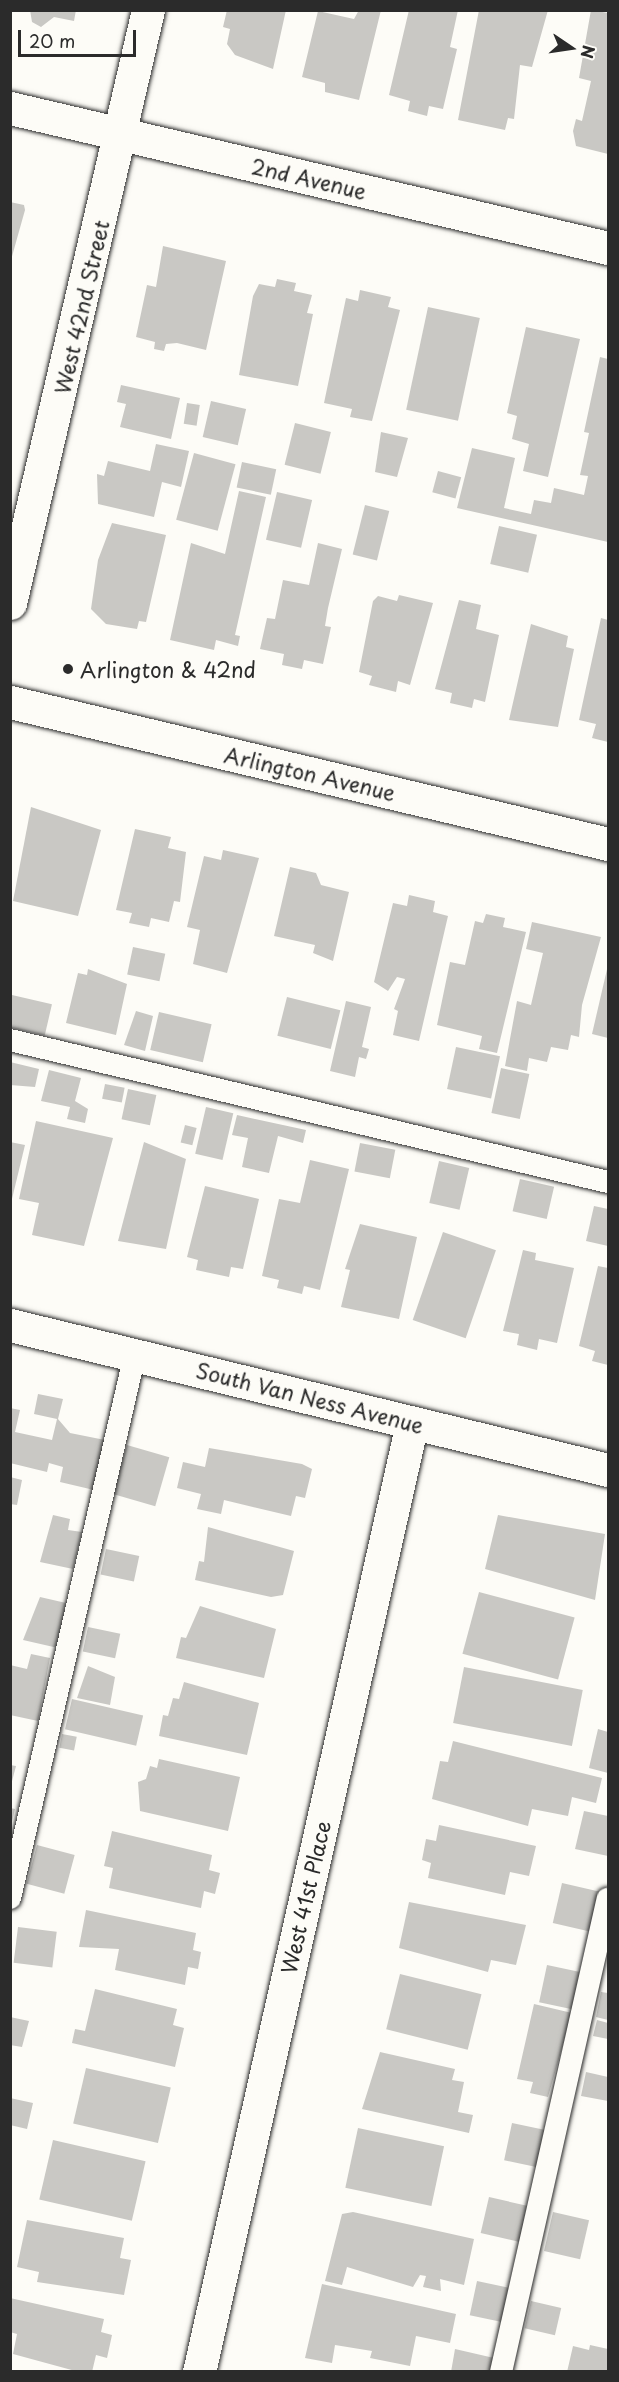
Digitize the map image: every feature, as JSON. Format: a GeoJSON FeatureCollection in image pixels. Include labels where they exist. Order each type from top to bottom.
{"type":"FeatureCollection","features":[{"type":"Feature","properties":{"kind":"street","name":"West 42nd Street"},"geometry":{"type":"LineString","coordinates":[[10,603],[122,134],[148,10]]}},
{"type":"Feature","properties":{"kind":"street","name":"2nd Avenue"},"geometry":{"type":"LineString","coordinates":[[10,108],[609,248]]}},
{"type":"Feature","properties":{"kind":"street","name":"Arlington Avenue"},"geometry":{"type":"LineString","coordinates":[[10,702],[609,844]]}},
{"type":"Feature","properties":{"kind":"street","name":"South Van Ness Avenue"},"geometry":{"type":"LineString","coordinates":[[10,1325],[609,1470]]}},
{"type":"Feature","properties":{"kind":"street","name":"West 41st Place"},"geometry":{"type":"LineString","coordinates":[[199,2372],[412,1423]]}},
{"type":"Feature","properties":{"kind":"lane"},"geometry":{"type":"LineString","coordinates":[[10,1040],[609,1182]]}},
{"type":"Feature","properties":{"kind":"lane"},"geometry":{"type":"LineString","coordinates":[[10,1898],[135,1354]]}},
{"type":"Feature","properties":{"kind":"lane"},"geometry":{"type":"LineString","coordinates":[[501,2372],[609,1899]]}},
{"type":"Feature","properties":{"kind":"building"},"geometry":{"type":"Polygon","coordinates":[[[30,10],[76,10],[74,21],[54,17],[41,27],[32,22],[30,10]]]}},
{"type":"Feature","properties":{"kind":"building"},"geometry":{"type":"Polygon","coordinates":[[[227,10],[286,10],[273,69],[235,55],[227,44],[230,29],[223,27],[227,10]]]}},
{"type":"Feature","properties":{"kind":"building"},"geometry":{"type":"Polygon","coordinates":[[[359,10],[381,10],[359,100],[325,92],[325,83],[302,77],[318,11],[354,19],[359,10]]]}},
{"type":"Feature","properties":{"kind":"building"},"geometry":{"type":"Polygon","coordinates":[[[409,10],[458,10],[450,47],[457,49],[443,109],[429,106],[427,116],[408,111],[410,101],[389,95],[409,10]]]}},
{"type":"Feature","properties":{"kind":"building"},"geometry":{"type":"Polygon","coordinates":[[[479,10],[548,10],[532,67],[520,65],[514,119],[508,118],[505,130],[458,120],[479,10]]]}},
{"type":"Feature","properties":{"kind":"building"},"geometry":{"type":"Polygon","coordinates":[[[591,10],[608,13],[608,154],[576,146],[573,131],[576,119],[582,121],[591,81],[579,78],[591,10]]]}},
{"type":"Feature","properties":{"kind":"building"},"geometry":{"type":"Polygon","coordinates":[[[10,202],[24,205],[25,210],[11,260],[10,202]]]}},
{"type":"Feature","properties":{"kind":"building"},"geometry":{"type":"Polygon","coordinates":[[[163,246],[226,261],[206,350],[177,343],[166,344],[164,351],[154,349],[155,342],[136,337],[147,285],[156,287],[163,246]]]}},
{"type":"Feature","properties":{"kind":"building"},"geometry":{"type":"Polygon","coordinates":[[[277,279],[296,283],[294,291],[312,295],[307,313],[313,314],[298,386],[239,375],[253,296],[259,284],[275,287],[277,279]]]}},
{"type":"Feature","properties":{"kind":"building"},"geometry":{"type":"Polygon","coordinates":[[[360,290],[391,297],[388,307],[400,310],[372,421],[350,417],[352,409],[324,403],[346,298],[358,301],[360,290]]]}},
{"type":"Feature","properties":{"kind":"building"},"geometry":{"type":"Polygon","coordinates":[[[428,307],[480,318],[458,421],[406,410],[428,307]]]}},
{"type":"Feature","properties":{"kind":"building"},"geometry":{"type":"Polygon","coordinates":[[[526,327],[580,339],[548,477],[523,471],[529,444],[512,439],[517,416],[507,413],[526,327]]]}},
{"type":"Feature","properties":{"kind":"building"},"geometry":{"type":"Polygon","coordinates":[[[600,357],[608,359],[608,542],[457,508],[472,448],[515,458],[504,508],[531,514],[534,500],[551,503],[554,488],[584,495],[588,476],[580,475],[589,433],[584,432],[600,357]]]}},
{"type":"Feature","properties":{"kind":"building"},"geometry":{"type":"Polygon","coordinates":[[[121,385],[180,398],[171,439],[120,427],[126,404],[117,402],[121,385]]]}},
{"type":"Feature","properties":{"kind":"building"},"geometry":{"type":"Polygon","coordinates":[[[211,401],[246,409],[238,445],[203,437],[211,401]]]}},
{"type":"Feature","properties":{"kind":"building"},"geometry":{"type":"Polygon","coordinates":[[[187,403],[200,405],[197,426],[184,424],[187,403]]]}},
{"type":"Feature","properties":{"kind":"building"},"geometry":{"type":"Polygon","coordinates":[[[295,423],[331,432],[320,474],[285,465],[295,423]]]}},
{"type":"Feature","properties":{"kind":"building"},"geometry":{"type":"Polygon","coordinates":[[[381,432],[408,438],[397,477],[375,472],[381,432]]]}},
{"type":"Feature","properties":{"kind":"building"},"geometry":{"type":"Polygon","coordinates":[[[156,444],[189,451],[181,487],[162,482],[154,517],[98,504],[97,474],[104,476],[108,461],[150,471],[156,444]]]}},
{"type":"Feature","properties":{"kind":"building"},"geometry":{"type":"Polygon","coordinates":[[[194,453],[236,464],[218,531],[176,520],[194,453]]]}},
{"type":"Feature","properties":{"kind":"building"},"geometry":{"type":"Polygon","coordinates":[[[242,462],[276,469],[271,495],[237,487],[242,462]]]}},
{"type":"Feature","properties":{"kind":"building"},"geometry":{"type":"Polygon","coordinates":[[[438,471],[461,477],[455,498],[432,492],[438,471]]]}},
{"type":"Feature","properties":{"kind":"building"},"geometry":{"type":"Polygon","coordinates":[[[239,491],[266,497],[235,635],[240,636],[238,646],[216,640],[214,650],[170,640],[191,543],[225,554],[239,491]]]}},
{"type":"Feature","properties":{"kind":"building"},"geometry":{"type":"Polygon","coordinates":[[[277,492],[312,500],[301,548],[266,540],[277,492]]]}},
{"type":"Feature","properties":{"kind":"building"},"geometry":{"type":"Polygon","coordinates":[[[365,505],[389,511],[377,561],[353,554],[365,505]]]}},
{"type":"Feature","properties":{"kind":"building"},"geometry":{"type":"Polygon","coordinates":[[[112,523],[166,535],[146,622],[139,621],[137,629],[106,624],[91,609],[98,560],[112,523]]]}},
{"type":"Feature","properties":{"kind":"building"},"geometry":{"type":"Polygon","coordinates":[[[499,526],[537,535],[528,573],[490,564],[499,526]]]}},
{"type":"Feature","properties":{"kind":"building"},"geometry":{"type":"Polygon","coordinates":[[[318,543],[342,549],[325,626],[331,627],[323,664],[304,660],[302,669],[282,665],[284,654],[260,649],[267,618],[275,619],[283,580],[309,585],[318,543]]]}},
{"type":"Feature","properties":{"kind":"building"},"geometry":{"type":"Polygon","coordinates":[[[399,595],[433,603],[410,685],[398,681],[396,692],[369,685],[372,676],[359,672],[373,601],[378,596],[397,601],[399,595]]]}},
{"type":"Feature","properties":{"kind":"building"},"geometry":{"type":"Polygon","coordinates":[[[459,600],[481,605],[476,629],[499,635],[485,702],[474,699],[472,708],[450,703],[452,693],[435,689],[459,600]]]}},
{"type":"Feature","properties":{"kind":"building"},"geometry":{"type":"Polygon","coordinates":[[[601,618],[608,620],[608,742],[592,738],[596,724],[579,720],[601,618]]]}},
{"type":"Feature","properties":{"kind":"building"},"geometry":{"type":"Polygon","coordinates":[[[531,624],[568,636],[566,647],[574,649],[558,727],[509,720],[531,624]]]}},
{"type":"Feature","properties":{"kind":"building"},"geometry":{"type":"Polygon","coordinates":[[[31,807],[101,830],[78,916],[13,901],[31,807]]]}},
{"type":"Feature","properties":{"kind":"building"},"geometry":{"type":"Polygon","coordinates":[[[135,829],[171,837],[168,848],[186,852],[180,902],[174,901],[169,922],[151,918],[149,927],[129,923],[132,913],[116,910],[135,829]]]}},
{"type":"Feature","properties":{"kind":"building"},"geometry":{"type":"Polygon","coordinates":[[[223,850],[259,858],[227,973],[193,964],[200,930],[187,927],[204,856],[221,860],[223,850]]]}},
{"type":"Feature","properties":{"kind":"building"},"geometry":{"type":"Polygon","coordinates":[[[290,867],[316,873],[321,885],[349,892],[333,961],[313,953],[315,945],[274,936],[290,867]]]}},
{"type":"Feature","properties":{"kind":"building"},"geometry":{"type":"Polygon","coordinates":[[[409,895],[435,901],[433,912],[448,916],[419,1041],[393,1035],[398,1011],[394,1009],[405,979],[397,977],[388,991],[374,982],[393,903],[407,906],[409,895]]]}},
{"type":"Feature","properties":{"kind":"building"},"geometry":{"type":"Polygon","coordinates":[[[486,914],[505,918],[503,927],[526,932],[497,1053],[479,1049],[482,1036],[437,1025],[450,962],[465,965],[475,921],[483,923],[486,914]]]}},
{"type":"Feature","properties":{"kind":"building"},"geometry":{"type":"Polygon","coordinates":[[[532,922],[601,937],[582,1005],[579,1037],[571,1035],[568,1050],[551,1047],[547,1062],[529,1058],[527,1071],[505,1066],[517,1001],[531,1005],[543,953],[526,949],[532,922]]]}},
{"type":"Feature","properties":{"kind":"building"},"geometry":{"type":"Polygon","coordinates":[[[133,947],[165,954],[159,981],[127,974],[133,947]]]}},
{"type":"Feature","properties":{"kind":"building"},"geometry":{"type":"Polygon","coordinates":[[[608,965],[608,1038],[592,1034],[608,965]]]}},
{"type":"Feature","properties":{"kind":"building"},"geometry":{"type":"Polygon","coordinates":[[[88,969],[127,984],[116,1035],[66,1023],[78,973],[87,975],[88,969]]]}},
{"type":"Feature","properties":{"kind":"building"},"geometry":{"type":"Polygon","coordinates":[[[12,995],[52,1004],[45,1035],[10,1027],[12,995]]]}},
{"type":"Feature","properties":{"kind":"building"},"geometry":{"type":"Polygon","coordinates":[[[287,997],[340,1010],[331,1049],[277,1036],[287,997]]]}},
{"type":"Feature","properties":{"kind":"building"},"geometry":{"type":"Polygon","coordinates":[[[346,1001],[371,1007],[362,1047],[369,1049],[366,1059],[359,1057],[355,1077],[330,1071],[346,1001]]]}},
{"type":"Feature","properties":{"kind":"building"},"geometry":{"type":"Polygon","coordinates":[[[136,1011],[153,1016],[145,1051],[124,1045],[136,1011]]]}},
{"type":"Feature","properties":{"kind":"building"},"geometry":{"type":"Polygon","coordinates":[[[159,1012],[212,1024],[203,1062],[150,1050],[159,1012]]]}},
{"type":"Feature","properties":{"kind":"building"},"geometry":{"type":"Polygon","coordinates":[[[456,1047],[500,1056],[491,1098],[447,1089],[456,1047]]]}},
{"type":"Feature","properties":{"kind":"building"},"geometry":{"type":"Polygon","coordinates":[[[10,1062],[39,1069],[35,1087],[10,1085],[10,1062]]]}},
{"type":"Feature","properties":{"kind":"building"},"geometry":{"type":"Polygon","coordinates":[[[501,1068],[529,1074],[520,1119],[491,1113],[501,1068]]]}},
{"type":"Feature","properties":{"kind":"building"},"geometry":{"type":"Polygon","coordinates":[[[49,1070],[81,1078],[75,1101],[88,1109],[85,1123],[67,1119],[70,1107],[41,1101],[49,1070]]]}},
{"type":"Feature","properties":{"kind":"building"},"geometry":{"type":"Polygon","coordinates":[[[105,1084],[125,1088],[122,1103],[102,1099],[105,1084]]]}},
{"type":"Feature","properties":{"kind":"building"},"geometry":{"type":"Polygon","coordinates":[[[128,1089],[156,1095],[150,1125],[122,1119],[128,1089]]]}},
{"type":"Feature","properties":{"kind":"building"},"geometry":{"type":"Polygon","coordinates":[[[206,1107],[233,1113],[222,1160],[195,1154],[206,1107]]]}},
{"type":"Feature","properties":{"kind":"building"},"geometry":{"type":"Polygon","coordinates":[[[237,1115],[306,1130],[303,1143],[278,1136],[269,1173],[242,1167],[248,1138],[232,1135],[237,1115]]]}},
{"type":"Feature","properties":{"kind":"building"},"geometry":{"type":"Polygon","coordinates":[[[36,1121],[113,1138],[84,1246],[32,1235],[39,1203],[19,1199],[36,1121]]]}},
{"type":"Feature","properties":{"kind":"building"},"geometry":{"type":"Polygon","coordinates":[[[185,1125],[197,1128],[192,1145],[181,1142],[185,1125]]]}},
{"type":"Feature","properties":{"kind":"building"},"geometry":{"type":"Polygon","coordinates":[[[10,1142],[25,1145],[11,1203],[10,1203],[10,1142]]]}},
{"type":"Feature","properties":{"kind":"building"},"geometry":{"type":"Polygon","coordinates":[[[144,1142],[186,1159],[166,1249],[118,1241],[144,1142]]]}},
{"type":"Feature","properties":{"kind":"building"},"geometry":{"type":"Polygon","coordinates":[[[360,1143],[395,1150],[390,1178],[354,1171],[360,1143]]]}},
{"type":"Feature","properties":{"kind":"building"},"geometry":{"type":"Polygon","coordinates":[[[310,1160],[349,1169],[320,1290],[304,1286],[302,1294],[277,1288],[279,1280],[262,1276],[279,1199],[300,1203],[310,1160]]]}},
{"type":"Feature","properties":{"kind":"building"},"geometry":{"type":"Polygon","coordinates":[[[439,1161],[469,1168],[460,1210],[429,1203],[439,1161]]]}},
{"type":"Feature","properties":{"kind":"building"},"geometry":{"type":"Polygon","coordinates":[[[520,1179],[554,1187],[547,1219],[513,1211],[520,1179]]]}},
{"type":"Feature","properties":{"kind":"building"},"geometry":{"type":"Polygon","coordinates":[[[205,1186],[259,1199],[243,1269],[231,1267],[229,1277],[196,1270],[198,1260],[187,1257],[205,1186]]]}},
{"type":"Feature","properties":{"kind":"building"},"geometry":{"type":"Polygon","coordinates":[[[594,1206],[608,1209],[608,1246],[586,1241],[594,1206]]]}},
{"type":"Feature","properties":{"kind":"building"},"geometry":{"type":"Polygon","coordinates":[[[360,1224],[417,1237],[399,1319],[341,1307],[350,1270],[345,1269],[360,1224]]]}},
{"type":"Feature","properties":{"kind":"building"},"geometry":{"type":"Polygon","coordinates":[[[443,1232],[496,1250],[466,1338],[413,1320],[443,1232]]]}},
{"type":"Feature","properties":{"kind":"building"},"geometry":{"type":"Polygon","coordinates":[[[523,1250],[536,1253],[535,1260],[574,1268],[557,1343],[539,1339],[537,1350],[517,1345],[519,1334],[503,1331],[523,1250]]]}},
{"type":"Feature","properties":{"kind":"building"},"geometry":{"type":"Polygon","coordinates":[[[598,1266],[608,1268],[608,1365],[592,1361],[595,1351],[579,1346],[598,1266]]]}},
{"type":"Feature","properties":{"kind":"building"},"geometry":{"type":"Polygon","coordinates":[[[38,1394],[63,1399],[58,1419],[70,1433],[105,1440],[94,1490],[60,1482],[63,1467],[49,1463],[47,1472],[10,1463],[10,1408],[20,1410],[15,1432],[52,1440],[57,1419],[34,1414],[38,1394]]]}},
{"type":"Feature","properties":{"kind":"building"},"geometry":{"type":"Polygon","coordinates":[[[127,1445],[169,1457],[155,1506],[113,1494],[127,1445]]]}},
{"type":"Feature","properties":{"kind":"building"},"geometry":{"type":"Polygon","coordinates":[[[209,1448],[302,1464],[312,1469],[305,1498],[296,1496],[291,1516],[224,1500],[221,1514],[197,1509],[201,1494],[177,1488],[183,1462],[205,1467],[209,1448]]]}},
{"type":"Feature","properties":{"kind":"building"},"geometry":{"type":"Polygon","coordinates":[[[10,1477],[22,1480],[17,1505],[10,1504],[10,1477]]]}},
{"type":"Feature","properties":{"kind":"building"},"geometry":{"type":"Polygon","coordinates":[[[53,1515],[70,1519],[68,1530],[82,1532],[73,1569],[40,1562],[53,1515]]]}},
{"type":"Feature","properties":{"kind":"building"},"geometry":{"type":"Polygon","coordinates":[[[498,1515],[605,1534],[595,1600],[485,1569],[498,1515]]]}},
{"type":"Feature","properties":{"kind":"building"},"geometry":{"type":"Polygon","coordinates":[[[208,1527],[294,1551],[283,1595],[271,1597],[195,1580],[199,1561],[204,1562],[208,1527]]]}},
{"type":"Feature","properties":{"kind":"building"},"geometry":{"type":"Polygon","coordinates":[[[106,1549],[139,1556],[134,1582],[101,1574],[106,1549]]]}},
{"type":"Feature","properties":{"kind":"building"},"geometry":{"type":"Polygon","coordinates":[[[479,1592],[575,1618],[558,1679],[462,1654],[479,1592]]]}},
{"type":"Feature","properties":{"kind":"building"},"geometry":{"type":"Polygon","coordinates":[[[40,1597],[66,1603],[58,1648],[23,1640],[40,1597]]]}},
{"type":"Feature","properties":{"kind":"building"},"geometry":{"type":"Polygon","coordinates":[[[200,1606],[276,1629],[264,1678],[176,1658],[181,1637],[186,1638],[200,1606]]]}},
{"type":"Feature","properties":{"kind":"building"},"geometry":{"type":"Polygon","coordinates":[[[88,1627],[120,1634],[115,1658],[83,1651],[88,1627]]]}},
{"type":"Feature","properties":{"kind":"building"},"geometry":{"type":"Polygon","coordinates":[[[31,1654],[50,1658],[38,1721],[10,1715],[10,1665],[27,1669],[31,1654]]]}},
{"type":"Feature","properties":{"kind":"building"},"geometry":{"type":"Polygon","coordinates":[[[88,1666],[115,1677],[110,1705],[77,1698],[88,1666]]]}},
{"type":"Feature","properties":{"kind":"building"},"geometry":{"type":"Polygon","coordinates":[[[464,1667],[583,1690],[572,1746],[453,1723],[464,1667]]]}},
{"type":"Feature","properties":{"kind":"building"},"geometry":{"type":"Polygon","coordinates":[[[184,1682],[259,1703],[247,1755],[159,1736],[163,1715],[168,1716],[173,1698],[179,1699],[184,1682]]]}},
{"type":"Feature","properties":{"kind":"building"},"geometry":{"type":"Polygon","coordinates":[[[72,1699],[143,1715],[136,1746],[65,1729],[72,1699]]]}},
{"type":"Feature","properties":{"kind":"building"},"geometry":{"type":"Polygon","coordinates":[[[598,1729],[608,1732],[608,1773],[589,1768],[598,1729]]]}},
{"type":"Feature","properties":{"kind":"building"},"geometry":{"type":"Polygon","coordinates":[[[62,1734],[77,1737],[74,1751],[59,1748],[62,1734]]]}},
{"type":"Feature","properties":{"kind":"building"},"geometry":{"type":"Polygon","coordinates":[[[453,1741],[602,1778],[596,1803],[572,1797],[568,1816],[532,1809],[528,1826],[432,1799],[440,1761],[448,1762],[453,1741]]]}},
{"type":"Feature","properties":{"kind":"building"},"geometry":{"type":"Polygon","coordinates":[[[159,1759],[240,1777],[228,1831],[140,1811],[138,1782],[146,1779],[150,1766],[157,1768],[159,1759]]]}},
{"type":"Feature","properties":{"kind":"building"},"geometry":{"type":"Polygon","coordinates":[[[10,1765],[16,1766],[11,1785],[10,1785],[10,1765]]]}},
{"type":"Feature","properties":{"kind":"building"},"geometry":{"type":"Polygon","coordinates":[[[10,1808],[15,1809],[11,1826],[10,1826],[10,1808]]]}},
{"type":"Feature","properties":{"kind":"building"},"geometry":{"type":"Polygon","coordinates":[[[584,1811],[608,1816],[608,1856],[575,1849],[584,1811]]]}},
{"type":"Feature","properties":{"kind":"building"},"geometry":{"type":"Polygon","coordinates":[[[439,1825],[536,1846],[529,1876],[510,1872],[505,1895],[428,1878],[431,1863],[422,1860],[426,1839],[436,1841],[439,1825]]]}},
{"type":"Feature","properties":{"kind":"building"},"geometry":{"type":"Polygon","coordinates":[[[112,1831],[212,1855],[209,1870],[220,1873],[215,1894],[204,1891],[201,1908],[109,1888],[113,1868],[104,1866],[112,1831]]]}},
{"type":"Feature","properties":{"kind":"building"},"geometry":{"type":"Polygon","coordinates":[[[37,1845],[75,1855],[64,1894],[27,1884],[37,1845]]]}},
{"type":"Feature","properties":{"kind":"building"},"geometry":{"type":"Polygon","coordinates":[[[562,1883],[600,1892],[591,1932],[553,1923],[562,1883]]]}},
{"type":"Feature","properties":{"kind":"building"},"geometry":{"type":"Polygon","coordinates":[[[409,1902],[526,1925],[516,1965],[491,1960],[488,1972],[399,1948],[409,1902]]]}},
{"type":"Feature","properties":{"kind":"building"},"geometry":{"type":"Polygon","coordinates":[[[86,1910],[196,1933],[193,1950],[201,1952],[198,1969],[188,1967],[185,1985],[115,1970],[119,1949],[79,1947],[86,1910]]]}},
{"type":"Feature","properties":{"kind":"building"},"geometry":{"type":"Polygon","coordinates":[[[18,1927],[57,1932],[52,1967],[14,1963],[18,1927]]]}},
{"type":"Feature","properties":{"kind":"building"},"geometry":{"type":"Polygon","coordinates":[[[547,1965],[581,1972],[573,2009],[539,2002],[547,1965]]]}},
{"type":"Feature","properties":{"kind":"building"},"geometry":{"type":"Polygon","coordinates":[[[400,1974],[482,1994],[468,2050],[386,2029],[400,1974]]]}},
{"type":"Feature","properties":{"kind":"building"},"geometry":{"type":"Polygon","coordinates":[[[95,1989],[177,2009],[173,2025],[184,2028],[175,2067],[72,2043],[75,2029],[85,2031],[95,1989]]]}},
{"type":"Feature","properties":{"kind":"building"},"geometry":{"type":"Polygon","coordinates":[[[601,1992],[608,1993],[608,2020],[596,2017],[601,1992]]]}},
{"type":"Feature","properties":{"kind":"building"},"geometry":{"type":"Polygon","coordinates":[[[534,2004],[572,2013],[548,2097],[530,2093],[533,2082],[517,2079],[534,2004]]]}},
{"type":"Feature","properties":{"kind":"building"},"geometry":{"type":"Polygon","coordinates":[[[10,2017],[29,2021],[22,2047],[10,2045],[10,2017]]]}},
{"type":"Feature","properties":{"kind":"building"},"geometry":{"type":"Polygon","coordinates":[[[597,2020],[608,2023],[608,2039],[593,2036],[597,2020]]]}},
{"type":"Feature","properties":{"kind":"building"},"geometry":{"type":"Polygon","coordinates":[[[380,2052],[455,2069],[452,2080],[464,2082],[458,2112],[473,2115],[469,2133],[362,2109],[380,2052]]]}},
{"type":"Feature","properties":{"kind":"building"},"geometry":{"type":"Polygon","coordinates":[[[86,2068],[171,2088],[158,2143],[73,2124],[86,2068]]]}},
{"type":"Feature","properties":{"kind":"building"},"geometry":{"type":"Polygon","coordinates":[[[586,2072],[608,2077],[608,2101],[581,2096],[586,2072]]]}},
{"type":"Feature","properties":{"kind":"building"},"geometry":{"type":"Polygon","coordinates":[[[10,2098],[33,2103],[27,2129],[10,2125],[10,2098]]]}},
{"type":"Feature","properties":{"kind":"building"},"geometry":{"type":"Polygon","coordinates":[[[512,2123],[545,2130],[537,2167],[504,2160],[512,2123]]]}},
{"type":"Feature","properties":{"kind":"building"},"geometry":{"type":"Polygon","coordinates":[[[358,2128],[444,2146],[431,2206],[345,2188],[358,2128]]]}},
{"type":"Feature","properties":{"kind":"building"},"geometry":{"type":"Polygon","coordinates":[[[53,2140],[146,2161],[132,2221],[39,2199],[53,2140]]]}},
{"type":"Feature","properties":{"kind":"building"},"geometry":{"type":"Polygon","coordinates":[[[489,2197],[528,2206],[520,2242],[481,2233],[489,2197]]]}},
{"type":"Feature","properties":{"kind":"building"},"geometry":{"type":"Polygon","coordinates":[[[353,2212],[474,2239],[464,2285],[440,2279],[441,2291],[423,2287],[426,2276],[420,2275],[413,2287],[347,2267],[342,2285],[325,2281],[342,2214],[353,2212]]]}},
{"type":"Feature","properties":{"kind":"building"},"geometry":{"type":"Polygon","coordinates":[[[553,2212],[589,2220],[580,2259],[544,2251],[553,2212]]]}},
{"type":"Feature","properties":{"kind":"building"},"geometry":{"type":"Polygon","coordinates":[[[27,2220],[124,2238],[120,2258],[131,2260],[124,2295],[37,2282],[39,2272],[17,2267],[27,2220]]]}},
{"type":"Feature","properties":{"kind":"building"},"geometry":{"type":"Polygon","coordinates":[[[477,2281],[510,2288],[503,2322],[470,2315],[477,2281]]]}},
{"type":"Feature","properties":{"kind":"building"},"geometry":{"type":"Polygon","coordinates":[[[322,2284],[456,2314],[450,2343],[416,2336],[410,2366],[370,2358],[372,2351],[335,2345],[332,2363],[305,2358],[322,2284]]]}},
{"type":"Feature","properties":{"kind":"building"},"geometry":{"type":"Polygon","coordinates":[[[10,2298],[104,2319],[101,2332],[112,2335],[107,2358],[96,2355],[92,2372],[79,2372],[13,2354],[17,2334],[10,2332],[10,2298]]]}},
{"type":"Feature","properties":{"kind":"building"},"geometry":{"type":"Polygon","coordinates":[[[531,2301],[561,2308],[555,2335],[525,2328],[531,2301]]]}},
{"type":"Feature","properties":{"kind":"building"},"geometry":{"type":"Polygon","coordinates":[[[590,2345],[608,2349],[608,2372],[567,2372],[573,2346],[589,2350],[590,2345]]]}},
{"type":"Feature","properties":{"kind":"building"},"geometry":{"type":"Polygon","coordinates":[[[455,2349],[494,2358],[491,2372],[451,2372],[455,2349]]]}},
{"type":"Feature","properties":{"kind":"place","name":"Arlington & 42nd"},"geometry":{"type":"Point","coordinates":[68,669]}}]}
